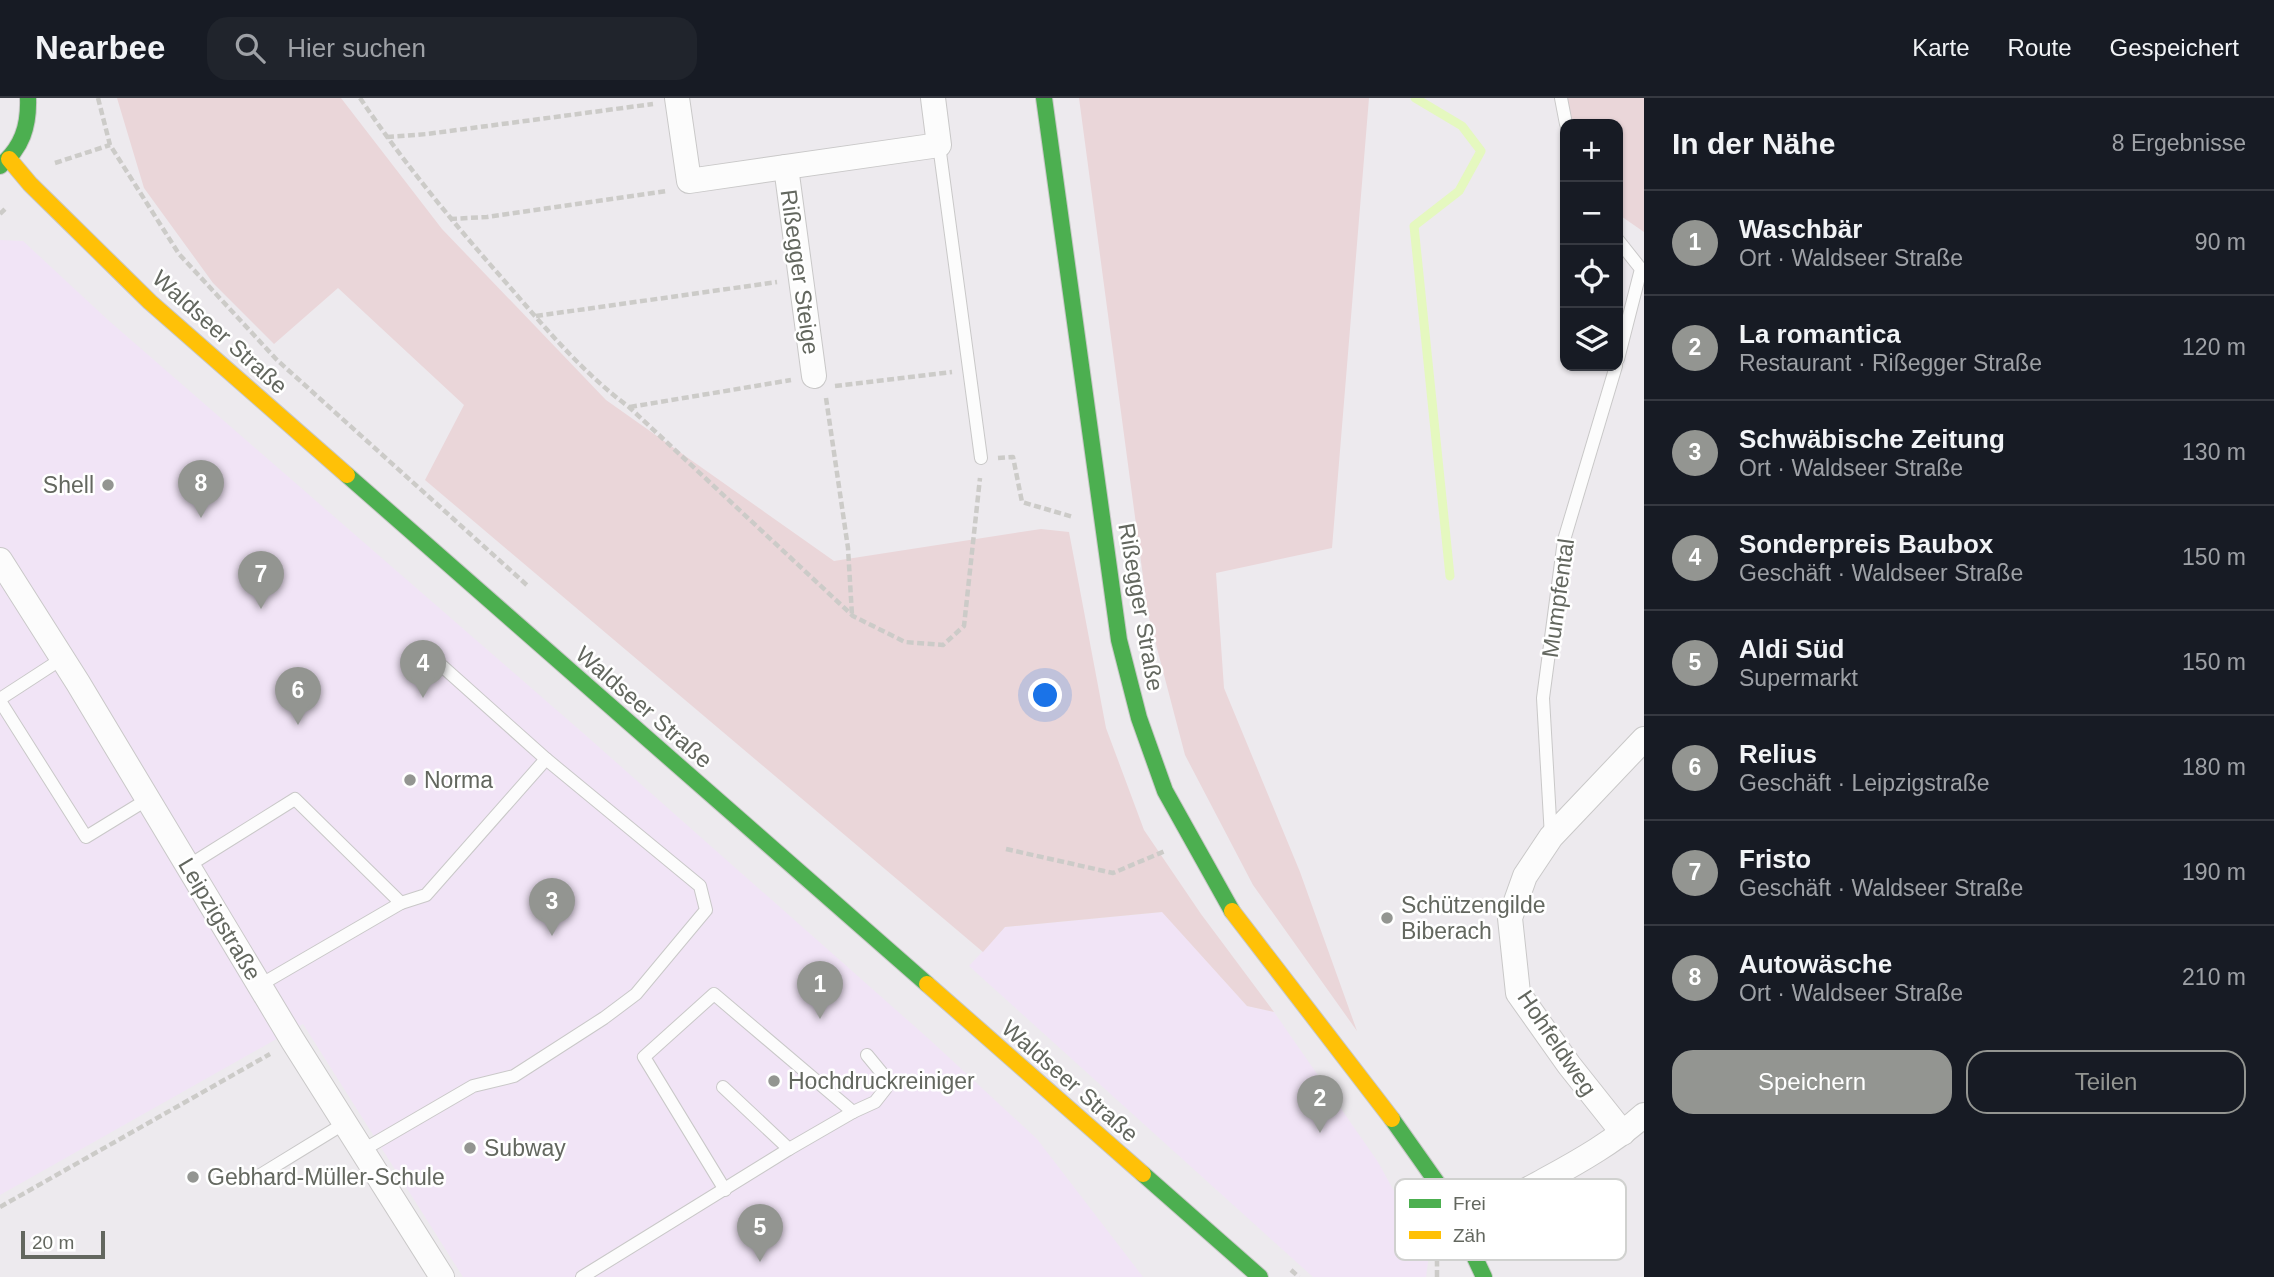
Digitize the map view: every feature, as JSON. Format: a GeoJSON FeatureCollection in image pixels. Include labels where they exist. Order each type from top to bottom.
{"type":"FeatureCollection","features":[{"type":"Feature","properties":{"kind":"main road"},"geometry":{"type":"LineString","coordinates":[[5,162],[22,140],[29,117],[28,98]]}},
{"type":"Feature","properties":{"kind":"main road","name":"Rißegger Straße"},"geometry":{"type":"LineString","coordinates":[[1044,98],[1119,640],[1139,718],[1165,791],[1228,906],[1410,1142],[1434,1179]]}},
{"type":"Feature","properties":{"kind":"main road","name":"Waldseer Straße"},"geometry":{"type":"LineString","coordinates":[[5,162],[150,302],[1261,1277]]}},
{"type":"Feature","properties":{"kind":"main road","name":"Rißegger Straße"},"geometry":{"type":"LineString","coordinates":[[1476,1260],[1484,1277]]}},
{"type":"Feature","properties":{"kind":"street"},"geometry":{"type":"LineString","coordinates":[[933,98],[939,145]]}},
{"type":"Feature","properties":{"kind":"street"},"geometry":{"type":"LineString","coordinates":[[677,99],[689,181]]}},
{"type":"Feature","properties":{"kind":"street","name":"Rißegger Steige"},"geometry":{"type":"LineString","coordinates":[[689,181],[939,145]]}},
{"type":"Feature","properties":{"kind":"street","name":"Rißegger Steige"},"geometry":{"type":"LineString","coordinates":[[786,167],[814,376]]}},
{"type":"Feature","properties":{"kind":"street","name":"Leipzigstraße"},"geometry":{"type":"LineString","coordinates":[[0,560],[63,658],[293,1041],[442,1277]]}},
{"type":"Feature","properties":{"kind":"street","name":"Hohfeldweg"},"geometry":{"type":"LineString","coordinates":[[1623,1133],[1569,1065],[1518,993],[1510,918],[1525,876],[1551,837],[1644,739]]}},
{"type":"Feature","properties":{"kind":"street"},"geometry":{"type":"LineString","coordinates":[[1547,1179],[1623,1133],[1644,1115]]}},
{"type":"Feature","properties":{"kind":"lane"},"geometry":{"type":"LineString","coordinates":[[1562,98],[1565,119]]}},
{"type":"Feature","properties":{"kind":"lane"},"geometry":{"type":"LineString","coordinates":[[939,145],[981,458]]}},
{"type":"Feature","properties":{"kind":"lane"},"geometry":{"type":"LineString","coordinates":[[1622,245],[1641,269],[1623,339]]}},
{"type":"Feature","properties":{"kind":"lane","name":"Mumpfental"},"geometry":{"type":"LineString","coordinates":[[1551,837],[1543,698],[1564,540],[1615,371]]}},
{"type":"Feature","properties":{"kind":"lane"},"geometry":{"type":"LineString","coordinates":[[63,658],[0,700],[86,837],[148,799]]}},
{"type":"Feature","properties":{"kind":"lane"},"geometry":{"type":"LineString","coordinates":[[363,1150],[474,1086],[514,1076],[604,1018],[636,994],[706,910],[700,886],[546,759],[442,666]]}},
{"type":"Feature","properties":{"kind":"lane"},"geometry":{"type":"LineString","coordinates":[[260,985],[401,903],[426,895],[546,759]]}},
{"type":"Feature","properties":{"kind":"lane"},"geometry":{"type":"LineString","coordinates":[[188,866],[295,799],[401,903]]}},
{"type":"Feature","properties":{"kind":"lane"},"geometry":{"type":"LineString","coordinates":[[725,1190],[644,1057],[714,994],[853,1112]]}},
{"type":"Feature","properties":{"kind":"lane"},"geometry":{"type":"LineString","coordinates":[[582,1277],[789,1149],[875,1102],[886,1088],[881,1072],[867,1055]]}},
{"type":"Feature","properties":{"kind":"lane"},"geometry":{"type":"LineString","coordinates":[[723,1087],[789,1149]]}},
{"type":"Feature","properties":{"kind":"lane"},"geometry":{"type":"LineString","coordinates":[[257,1177],[345,1123]]}},
{"type":"Feature","properties":{"kind":"path"},"geometry":{"type":"LineString","coordinates":[[98,98],[110,145],[179,254],[277,359],[533,591]]}},
{"type":"Feature","properties":{"kind":"path"},"geometry":{"type":"LineString","coordinates":[[360,98],[386,137],[450,219],[600,385],[629,407],[853,616],[905,642],[943,645],[964,626],[981,458]]}},
{"type":"Feature","properties":{"kind":"path"},"geometry":{"type":"LineString","coordinates":[[386,137],[427,134],[677,99]]}},
{"type":"Feature","properties":{"kind":"path"},"geometry":{"type":"LineString","coordinates":[[450,219],[487,217],[678,189],[689,181]]}},
{"type":"Feature","properties":{"kind":"path"},"geometry":{"type":"LineString","coordinates":[[535,316],[801,278]]}},
{"type":"Feature","properties":{"kind":"path"},"geometry":{"type":"LineString","coordinates":[[853,616],[848,548],[825,387],[970,370]]}},
{"type":"Feature","properties":{"kind":"path"},"geometry":{"type":"LineString","coordinates":[[629,407],[814,376]]}},
{"type":"Feature","properties":{"kind":"path"},"geometry":{"type":"LineString","coordinates":[[1013,457],[1022,502],[1081,520]]}},
{"type":"Feature","properties":{"kind":"path"},"geometry":{"type":"LineString","coordinates":[[1006,849],[1113,873],[1168,849]]}},
{"type":"Feature","properties":{"kind":"path"},"geometry":{"type":"LineString","coordinates":[[0,1207],[293,1041]]}},
{"type":"Feature","properties":{"kind":"path"},"geometry":{"type":"LineString","coordinates":[[1290,1269],[1299,1277]]}},
{"type":"Feature","properties":{"kind":"shaded area"},"geometry":{"type":"Polygon","coordinates":[[[117,98],[341,98],[442,229],[606,400],[834,561],[1041,529],[1069,532],[1106,728],[1144,830],[1201,914],[1274,1012],[1247,1006],[1162,912],[1005,927],[983,952],[425,480],[464,405],[338,288],[274,344],[213,283],[144,188],[117,98]]]}},
{"type":"Feature","properties":{"kind":"shaded area"},"geometry":{"type":"Polygon","coordinates":[[[1079,98],[1369,98],[1332,548],[1216,573],[1224,688],[1300,872],[1357,1031],[1253,885],[1185,755],[1148,614],[1079,98]]]}},
{"type":"Feature","properties":{"kind":"shaded area"},"geometry":{"type":"Polygon","coordinates":[[[1556,98],[1644,98],[1644,232],[1623,217],[1623,119],[1566,119],[1556,98]]]}},
{"type":"Feature","properties":{"kind":"shaded area"},"geometry":{"type":"Polygon","coordinates":[[[0,240],[23,241],[108,320],[583,733],[930,1040],[1037,1139],[1143,1277],[463,1277],[303,1024],[0,1195],[0,240]]]}},
{"type":"Feature","properties":{"kind":"shaded area"},"geometry":{"type":"Polygon","coordinates":[[[1163,912],[1247,1006],[1274,1012],[1378,1162],[1395,1193],[1395,1260],[1428,1260],[1426,1277],[1313,1277],[969,966],[1005,927],[1163,912]]]}},
{"type":"Feature","properties":{"kind":"waterway"},"geometry":{"type":"LineString","coordinates":[[1415,98],[1462,126],[1481,151],[1459,191],[1414,226],[1450,576]]}},
{"type":"Feature","properties":{"kind":"traffic: fast"},"geometry":{"type":"LineString","coordinates":[[0,166],[14,152],[23,136],[28,98]]}},
{"type":"Feature","properties":{"kind":"traffic: fast"},"geometry":{"type":"LineString","coordinates":[[1044,98],[1119,640],[1139,718],[1165,791],[1232,911]]}},
{"type":"Feature","properties":{"kind":"traffic: fast"},"geometry":{"type":"LineString","coordinates":[[347,475],[927,984]]}},
{"type":"Feature","properties":{"kind":"traffic: fast"},"geometry":{"type":"LineString","coordinates":[[1392,1119],[1434,1179]]}},
{"type":"Feature","properties":{"kind":"traffic: fast"},"geometry":{"type":"LineString","coordinates":[[1143,1174],[1260,1277]]}},
{"type":"Feature","properties":{"kind":"traffic: fast"},"geometry":{"type":"LineString","coordinates":[[1476,1260],[1484,1277]]}},
{"type":"Feature","properties":{"kind":"traffic: slow"},"geometry":{"type":"LineString","coordinates":[[9,159],[30,184],[150,302],[347,475]]}},
{"type":"Feature","properties":{"kind":"traffic: slow"},"geometry":{"type":"LineString","coordinates":[[1232,911],[1392,1119]]}},
{"type":"Feature","properties":{"kind":"traffic: slow"},"geometry":{"type":"LineString","coordinates":[[927,984],[1143,1174]]}},
{"type":"Feature","properties":{"kind":"place","name":"Shell"},"geometry":{"type":"Point","coordinates":[108,485]}},
{"type":"Feature","properties":{"kind":"place","name":"Autowäsche"},"geometry":{"type":"Point","coordinates":[201,518]}},
{"type":"Feature","properties":{"kind":"place","name":"Fristo"},"geometry":{"type":"Point","coordinates":[261,609]}},
{"type":"Feature","properties":{"kind":"place","name":"Sonderpreis Baubox"},"geometry":{"type":"Point","coordinates":[423,698]}},
{"type":"Feature","properties":{"kind":"place","name":"Relius"},"geometry":{"type":"Point","coordinates":[298,725]}},
{"type":"Feature","properties":{"kind":"place","name":"Norma"},"geometry":{"type":"Point","coordinates":[410,780]}},
{"type":"Feature","properties":{"kind":"place","name":"Schützengilde Biberach"},"geometry":{"type":"Point","coordinates":[1387,918]}},
{"type":"Feature","properties":{"kind":"place","name":"Schwäbische Zeitung"},"geometry":{"type":"Point","coordinates":[552,936]}},
{"type":"Feature","properties":{"kind":"place","name":"Waschbär"},"geometry":{"type":"Point","coordinates":[820,1019]}},
{"type":"Feature","properties":{"kind":"place","name":"Hochdruckreiniger"},"geometry":{"type":"Point","coordinates":[774,1081]}},
{"type":"Feature","properties":{"kind":"place","name":"La romantica"},"geometry":{"type":"Point","coordinates":[1320,1133]}},
{"type":"Feature","properties":{"kind":"place","name":"Subway"},"geometry":{"type":"Point","coordinates":[470,1148]}},
{"type":"Feature","properties":{"kind":"place","name":"Gebhard-Müller-Schule"},"geometry":{"type":"Point","coordinates":[193,1177]}},
{"type":"Feature","properties":{"kind":"place","name":"Aldi Süd"},"geometry":{"type":"Point","coordinates":[760,1262]}}]}
